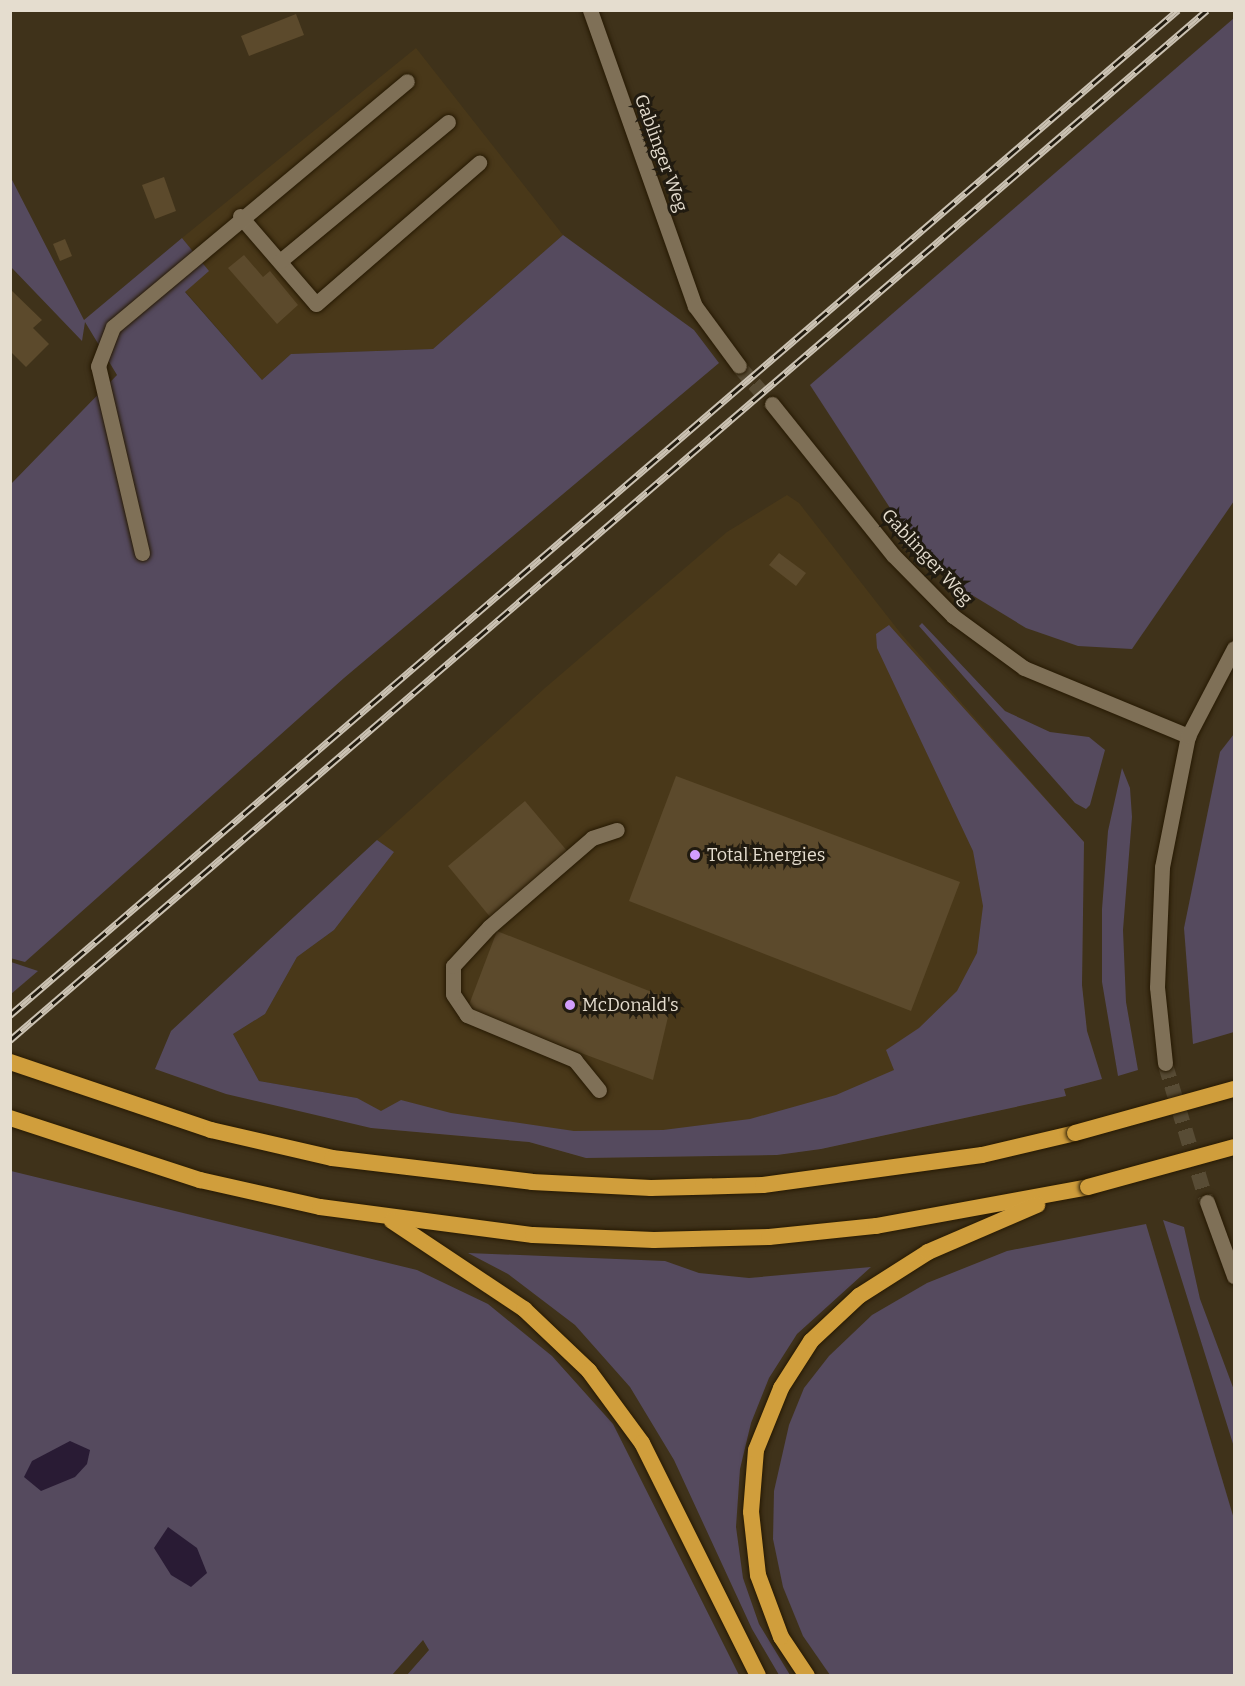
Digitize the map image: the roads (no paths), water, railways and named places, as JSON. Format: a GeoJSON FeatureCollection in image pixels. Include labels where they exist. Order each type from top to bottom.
{"type":"FeatureCollection","features":[{"type":"Feature","properties":{"kind":"highway"},"geometry":{"type":"LineString","coordinates":[[10,1062],[211,1130],[332,1158],[532,1182],[651,1188],[763,1185],[971,1157],[1075,1133],[1234,1089]]}},
{"type":"Feature","properties":{"kind":"highway"},"geometry":{"type":"LineString","coordinates":[[10,1118],[200,1180],[386,1217],[544,1235],[654,1240],[769,1237],[876,1226],[1062,1194],[1234,1147]]}},
{"type":"Feature","properties":{"kind":"highway"},"geometry":{"type":"LineString","coordinates":[[807,1676],[781,1637],[758,1575],[751,1512],[756,1450],[781,1388],[811,1341],[859,1296],[928,1252],[1062,1194]]}},
{"type":"Feature","properties":{"kind":"highway"},"geometry":{"type":"LineString","coordinates":[[386,1217],[525,1310],[589,1371],[642,1443],[758,1676]]}},
{"type":"Feature","properties":{"kind":"street","name":"Gablinger Weg"},"geometry":{"type":"LineString","coordinates":[[590,10],[695,306],[739,366]]}},
{"type":"Feature","properties":{"kind":"street"},"geometry":{"type":"LineString","coordinates":[[142,553],[98,366],[113,327],[240,216],[407,81]]}},
{"type":"Feature","properties":{"kind":"street"},"geometry":{"type":"LineString","coordinates":[[280,261],[448,122]]}},
{"type":"Feature","properties":{"kind":"street"},"geometry":{"type":"LineString","coordinates":[[240,216],[316,304],[479,163]]}},
{"type":"Feature","properties":{"kind":"street","name":"Gablinger Weg"},"geometry":{"type":"LineString","coordinates":[[772,404],[893,555],[953,616],[1024,668],[1188,736]]}},
{"type":"Feature","properties":{"kind":"street"},"geometry":{"type":"LineString","coordinates":[[1165,1063],[1157,987],[1162,867],[1188,736],[1234,648]]}},
{"type":"Feature","properties":{"kind":"street"},"geometry":{"type":"LineString","coordinates":[[599,1090],[575,1060],[467,1015],[453,994],[453,966],[489,927],[592,838],[617,830]]}},
{"type":"Feature","properties":{"kind":"street"},"geometry":{"type":"LineString","coordinates":[[1207,1202],[1234,1276]]}},
{"type":"Feature","properties":{"kind":"tunnel"},"geometry":{"type":"LineString","coordinates":[[739,366],[772,404]]}},
{"type":"Feature","properties":{"kind":"tunnel"},"geometry":{"type":"LineString","coordinates":[[1165,1063],[1207,1202]]}},
{"type":"Feature","properties":{"kind":"railway"},"geometry":{"type":"LineString","coordinates":[[10,1015],[1178,10]]}},
{"type":"Feature","properties":{"kind":"railway"},"geometry":{"type":"LineString","coordinates":[[10,1040],[1207,10]]}},
{"type":"Feature","properties":{"kind":"place","name":"Total Energies"},"geometry":{"type":"Point","coordinates":[695,855]}},
{"type":"Feature","properties":{"kind":"place","name":"McDonald's"},"geometry":{"type":"Point","coordinates":[570,1005]}}]}
